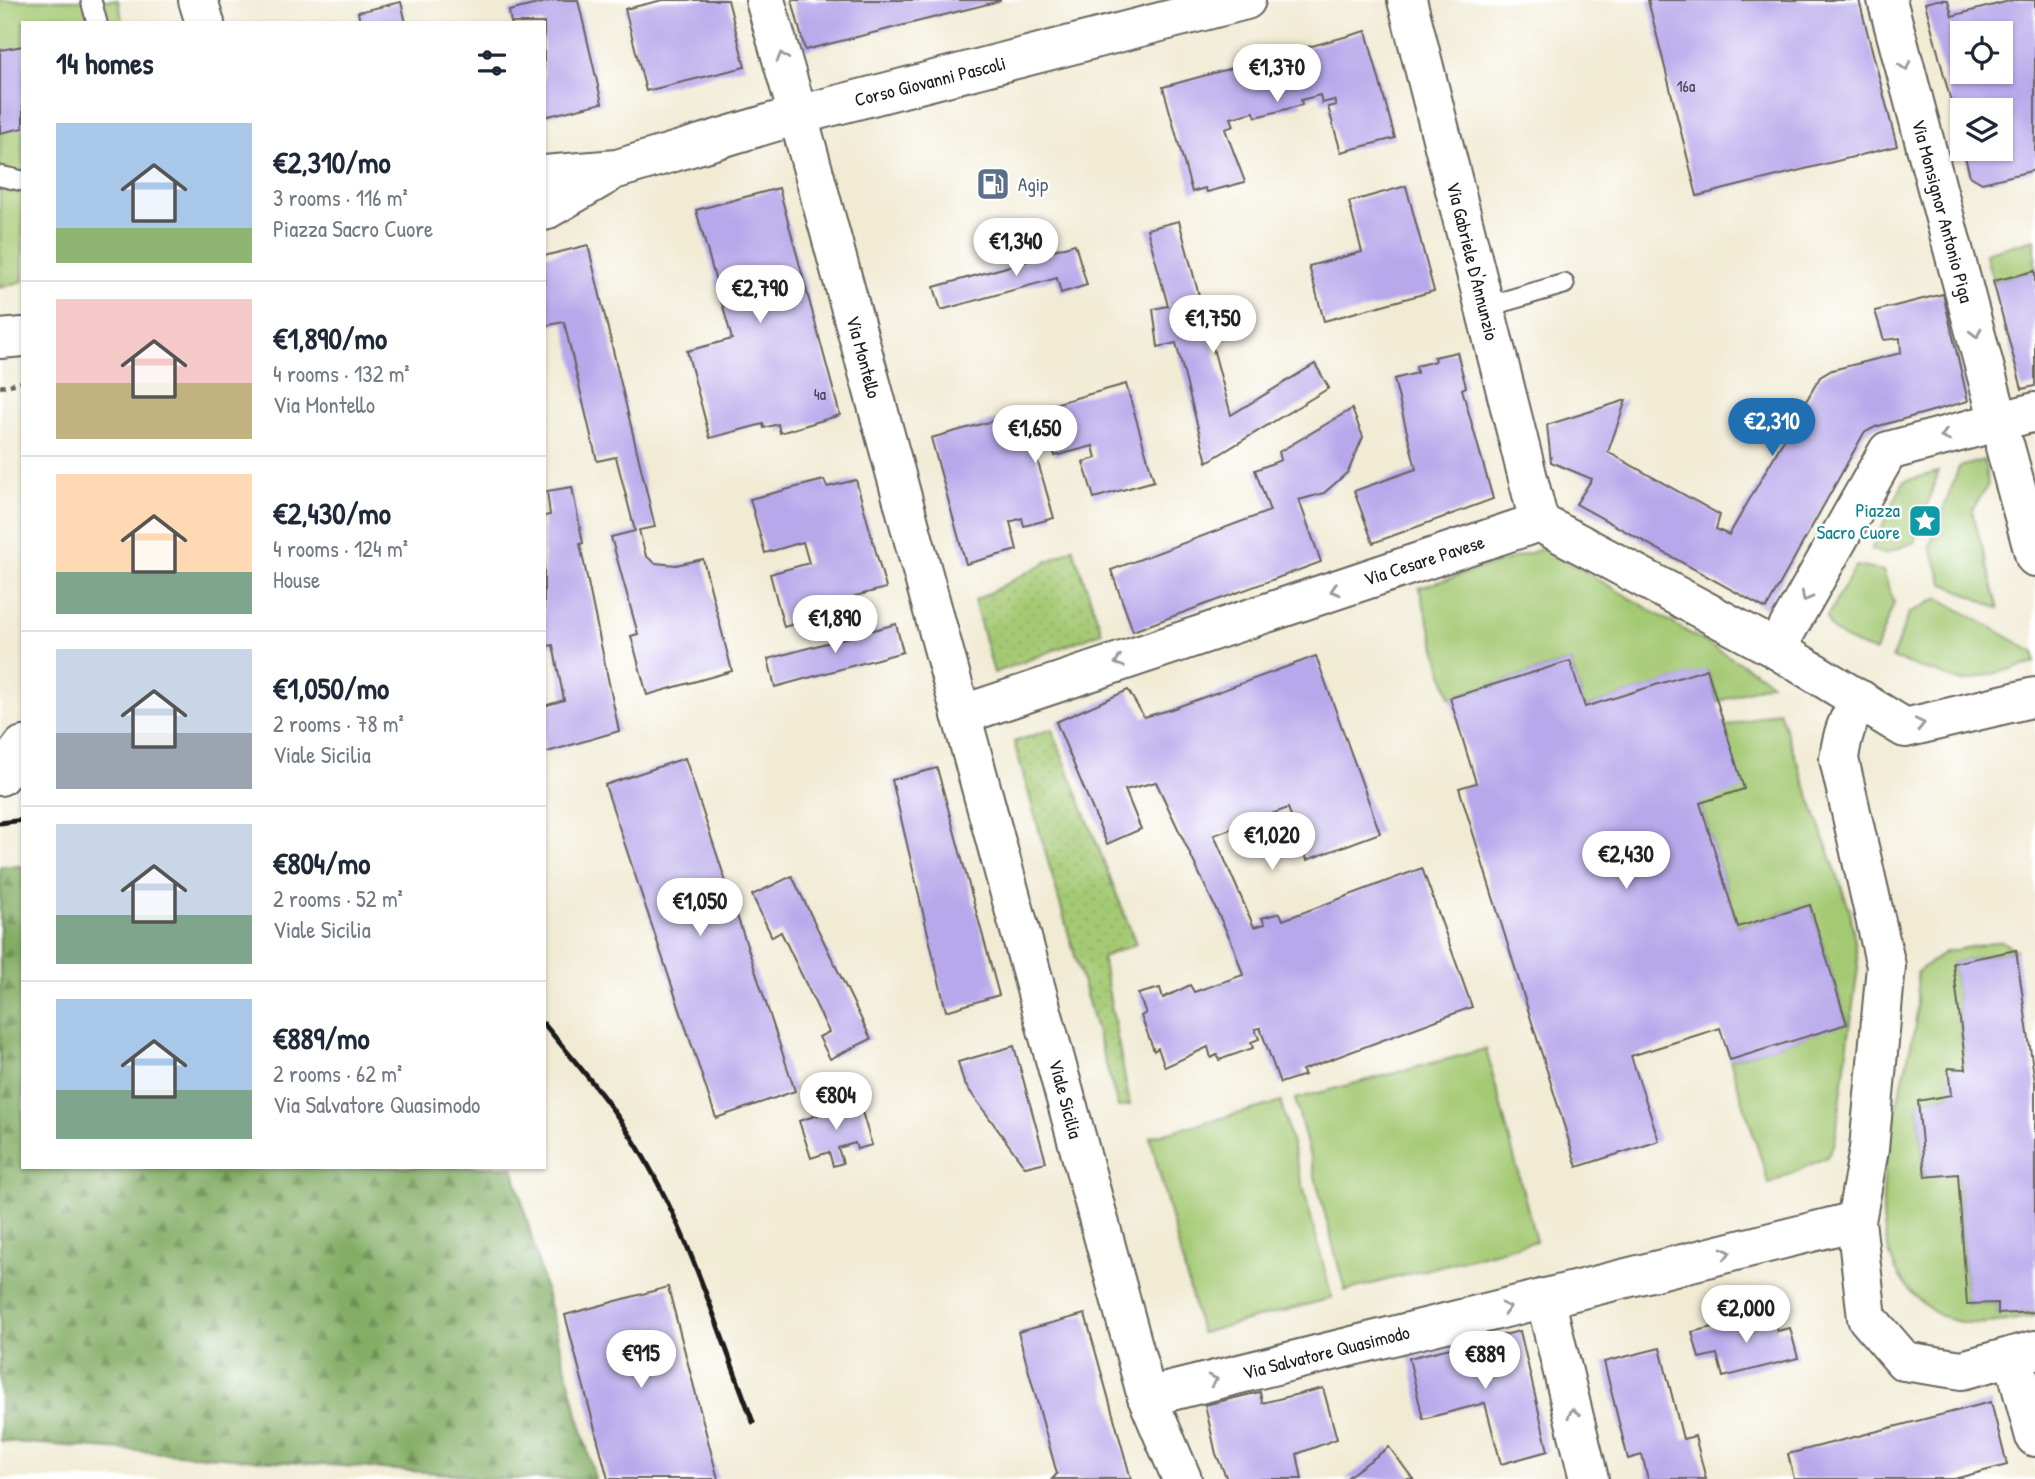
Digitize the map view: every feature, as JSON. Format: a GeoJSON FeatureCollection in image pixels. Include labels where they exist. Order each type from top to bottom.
{"type":"FeatureCollection","features":[{"type":"Feature","properties":{"kind":"street","name":"Via Montello"},"geometry":{"type":"LineString","coordinates":[[765,0],[961,715]]}},
{"type":"Feature","properties":{"kind":"street","name":"Corso Giovanni Pascoli"},"geometry":{"type":"LineString","coordinates":[[546,175],[617,169],[798,115],[1246,0]]}},
{"type":"Feature","properties":{"kind":"street","name":"Via Gabriele D'Annunzio"},"geometry":{"type":"LineString","coordinates":[[1407,0],[1539,522]]}},
{"type":"Feature","properties":{"kind":"street","name":"Via Monsignor Antonio Piga"},"geometry":{"type":"LineString","coordinates":[[1887,0],[2002,434]]}},
{"type":"Feature","properties":{"kind":"street","name":"Corso Giovanni Pascoli"},"geometry":{"type":"LineString","coordinates":[[546,210],[617,169]]}},
{"type":"Feature","properties":{"kind":"street"},"geometry":{"type":"LineString","coordinates":[[1776,649],[1888,451],[2002,434],[2035,412]]}},
{"type":"Feature","properties":{"kind":"street"},"geometry":{"type":"LineString","coordinates":[[2002,434],[2035,558]]}},
{"type":"Feature","properties":{"kind":"street"},"geometry":{"type":"LineString","coordinates":[[1539,522],[1776,649],[1905,728],[2035,697]]}},
{"type":"Feature","properties":{"kind":"street","name":"Via Cesare Pavese"},"geometry":{"type":"LineString","coordinates":[[961,715],[1539,522]]}},
{"type":"Feature","properties":{"kind":"street"},"geometry":{"type":"LineString","coordinates":[[1861,700],[1849,717],[1842,736],[1839,759],[1886,967],[1869,1149],[1856,1221],[1867,1318],[1904,1361],[1962,1370],[2024,1353],[2035,1437]]}},
{"type":"Feature","properties":{"kind":"street","name":"Viale Sicilia"},"geometry":{"type":"LineString","coordinates":[[961,715],[1147,1396],[1182,1479]]}},
{"type":"Feature","properties":{"kind":"street"},"geometry":{"type":"LineString","coordinates":[[0,776],[21,749]]}},
{"type":"Feature","properties":{"kind":"street","name":"Via Salvatore Quasimodo"},"geometry":{"type":"LineString","coordinates":[[1147,1396],[1856,1221]]}},
{"type":"Feature","properties":{"kind":"street"},"geometry":{"type":"LineString","coordinates":[[1545,1298],[1589,1479]]}},
{"type":"Feature","properties":{"kind":"lane"},"geometry":{"type":"LineString","coordinates":[[91,0],[96,21]]}},
{"type":"Feature","properties":{"kind":"lane"},"geometry":{"type":"LineString","coordinates":[[0,176],[21,181]]}},
{"type":"Feature","properties":{"kind":"lane"},"geometry":{"type":"LineString","coordinates":[[1485,307],[1564,284]]}},
{"type":"Feature","properties":{"kind":"path"},"geometry":{"type":"LineString","coordinates":[[0,387],[21,382]]}},
{"type":"Feature","properties":{"kind":"green space"},"geometry":{"type":"Polygon","coordinates":[[[0,0],[118,0],[123,21],[21,21],[21,282],[0,288],[0,0]]]}},
{"type":"Feature","properties":{"kind":"green space"},"geometry":{"type":"Polygon","coordinates":[[[2035,239],[2035,271],[1993,281],[1985,253],[2035,239]]]}},
{"type":"Feature","properties":{"kind":"green space"},"geometry":{"type":"Polygon","coordinates":[[[1984,460],[1988,485],[1972,510],[1999,609],[1943,583],[1930,545],[1959,467],[1984,460]]]}},
{"type":"Feature","properties":{"kind":"green space"},"geometry":{"type":"Polygon","coordinates":[[[1938,472],[1915,542],[1884,554],[1871,550],[1904,481],[1938,472]]]}},
{"type":"Feature","properties":{"kind":"green space"},"geometry":{"type":"Polygon","coordinates":[[[1073,548],[1102,632],[994,673],[974,601],[1073,548]]]}},
{"type":"Feature","properties":{"kind":"green space"},"geometry":{"type":"Polygon","coordinates":[[[1545,548],[1771,683],[1718,702],[1707,670],[1585,707],[1570,661],[1450,698],[1419,588],[1545,548]]]}},
{"type":"Feature","properties":{"kind":"green space"},"geometry":{"type":"Polygon","coordinates":[[[1856,566],[1883,571],[1894,603],[1875,652],[1839,635],[1829,624],[1827,617],[1856,566]]]}},
{"type":"Feature","properties":{"kind":"green space"},"geometry":{"type":"Polygon","coordinates":[[[1939,598],[2034,652],[2035,663],[1962,682],[1892,658],[1909,613],[1939,598]]]}},
{"type":"Feature","properties":{"kind":"green space"},"geometry":{"type":"Polygon","coordinates":[[[1779,711],[1850,911],[1858,967],[1835,1142],[1827,1157],[1769,1184],[1730,1060],[1847,1023],[1810,905],[1738,927],[1700,803],[1725,727],[1779,711]]]}},
{"type":"Feature","properties":{"kind":"green space"},"geometry":{"type":"Polygon","coordinates":[[[1052,729],[1136,944],[1102,957],[1130,1105],[1118,1107],[1014,742],[1052,729]]]}},
{"type":"Feature","properties":{"kind":"green space"},"geometry":{"type":"Polygon","coordinates":[[[0,866],[21,866],[21,1169],[514,1169],[595,1479],[467,1479],[465,1475],[0,1441],[0,866]]]}},
{"type":"Feature","properties":{"kind":"green space"},"geometry":{"type":"Polygon","coordinates":[[[2002,941],[2016,950],[1953,963],[1966,1069],[1951,1095],[1918,1101],[1924,1176],[1958,1174],[1967,1304],[1998,1303],[1998,1314],[2035,1312],[2035,1316],[1970,1323],[1949,1319],[1933,1311],[1919,1300],[1898,1274],[1886,1242],[1883,1207],[1885,1169],[1915,1025],[1917,972],[1945,952],[2002,941]]]}},
{"type":"Feature","properties":{"kind":"green space"},"geometry":{"type":"Polygon","coordinates":[[[1486,1049],[1536,1241],[1345,1291],[1295,1099],[1486,1049]]]}},
{"type":"Feature","properties":{"kind":"green space"},"geometry":{"type":"Polygon","coordinates":[[[1281,1102],[1332,1298],[1201,1333],[1150,1137],[1281,1102]]]}},
{"type":"Feature","properties":{"kind":"building"},"geometry":{"type":"Polygon","coordinates":[[[554,0],[578,0],[602,103],[546,117],[546,21],[511,21],[509,11],[554,0]]]}},
{"type":"Feature","properties":{"kind":"building"},"geometry":{"type":"Polygon","coordinates":[[[663,0],[728,0],[745,67],[646,91],[625,9],[663,0]]]}},
{"type":"Feature","properties":{"kind":"building"},"geometry":{"type":"Polygon","coordinates":[[[792,0],[1000,0],[1000,1],[805,50],[792,0]]]}},
{"type":"Feature","properties":{"kind":"building"},"geometry":{"type":"Polygon","coordinates":[[[1648,0],[1859,0],[1897,146],[1697,196],[1648,0]]]}},
{"type":"Feature","properties":{"kind":"building"},"geometry":{"type":"Polygon","coordinates":[[[1948,0],[1952,16],[2013,0],[2035,0],[2035,170],[1982,183],[1970,176],[1966,161],[2013,161],[2013,98],[1950,98],[1925,3],[1948,0]]]}},
{"type":"Feature","properties":{"kind":"building"},"geometry":{"type":"Polygon","coordinates":[[[401,2],[406,21],[360,21],[358,12],[401,2]]]}},
{"type":"Feature","properties":{"kind":"building"},"geometry":{"type":"Polygon","coordinates":[[[1366,31],[1395,138],[1341,152],[1328,107],[1336,105],[1334,100],[1322,103],[1320,95],[1301,100],[1302,105],[1256,117],[1254,112],[1231,118],[1234,126],[1225,129],[1245,182],[1207,192],[1205,188],[1192,192],[1163,87],[1366,31]]]}},
{"type":"Feature","properties":{"kind":"building"},"geometry":{"type":"Polygon","coordinates":[[[21,46],[21,128],[0,133],[0,50],[21,46]]]}},
{"type":"Feature","properties":{"kind":"building"},"geometry":{"type":"Polygon","coordinates":[[[1406,186],[1434,291],[1324,321],[1309,266],[1362,252],[1349,202],[1406,186]]]}},
{"type":"Feature","properties":{"kind":"building"},"geometry":{"type":"Polygon","coordinates":[[[779,188],[840,415],[780,433],[778,424],[764,428],[763,424],[710,438],[687,351],[732,339],[696,210],[779,188]]]}},
{"type":"Feature","properties":{"kind":"building"},"geometry":{"type":"Polygon","coordinates":[[[1179,221],[1231,415],[1315,364],[1329,388],[1207,462],[1176,343],[1158,347],[1153,309],[1168,306],[1147,229],[1179,221]]]}},
{"type":"Feature","properties":{"kind":"building"},"geometry":{"type":"Polygon","coordinates":[[[1075,244],[1087,285],[1061,293],[1057,278],[941,310],[934,287],[1050,255],[1050,251],[1075,244]]]}},
{"type":"Feature","properties":{"kind":"building"},"geometry":{"type":"Polygon","coordinates":[[[588,245],[655,527],[639,530],[646,556],[655,563],[676,565],[703,559],[732,671],[647,695],[631,636],[638,634],[611,537],[635,531],[616,457],[597,461],[564,322],[546,326],[546,256],[588,245]]]}},
{"type":"Feature","properties":{"kind":"building"},"geometry":{"type":"Polygon","coordinates":[[[2035,271],[2035,386],[2022,389],[1993,281],[2035,271]]]}},
{"type":"Feature","properties":{"kind":"building"},"geometry":{"type":"Polygon","coordinates":[[[1943,294],[1968,401],[1875,427],[1864,433],[1766,609],[1576,504],[1592,479],[1551,462],[1547,425],[1626,400],[1608,452],[1720,515],[1716,529],[1729,535],[1820,377],[1832,370],[1901,353],[1900,338],[1884,340],[1875,311],[1943,294]]]}},
{"type":"Feature","properties":{"kind":"building"},"geometry":{"type":"Polygon","coordinates":[[[1457,352],[1466,387],[1462,389],[1493,499],[1373,543],[1354,491],[1416,469],[1394,379],[1417,373],[1416,366],[1435,361],[1434,357],[1457,352]]]}},
{"type":"Feature","properties":{"kind":"building"},"geometry":{"type":"Polygon","coordinates":[[[1126,384],[1154,481],[1094,498],[1083,462],[1096,458],[1093,446],[1055,456],[1051,440],[1033,445],[1054,518],[1024,526],[1022,518],[1010,522],[1017,550],[966,564],[931,438],[1126,384]]]}},
{"type":"Feature","properties":{"kind":"building"},"geometry":{"type":"Polygon","coordinates":[[[1352,409],[1363,437],[1348,472],[1324,493],[1299,500],[1321,562],[1133,631],[1111,570],[1270,511],[1255,470],[1281,460],[1279,452],[1352,409]]]}},
{"type":"Feature","properties":{"kind":"building"},"geometry":{"type":"Polygon","coordinates":[[[824,480],[827,487],[856,480],[886,588],[855,596],[857,605],[784,627],[770,574],[809,563],[803,542],[765,553],[750,499],[824,480]]]}},
{"type":"Feature","properties":{"kind":"building"},"geometry":{"type":"Polygon","coordinates":[[[572,487],[583,543],[580,544],[619,731],[546,752],[546,705],[564,700],[553,645],[546,647],[546,516],[550,515],[547,491],[572,487]]]}},
{"type":"Feature","properties":{"kind":"building"},"geometry":{"type":"Polygon","coordinates":[[[896,624],[903,652],[775,687],[768,659],[896,624]]]}},
{"type":"Feature","properties":{"kind":"building"},"geometry":{"type":"Polygon","coordinates":[[[1316,656],[1380,833],[1307,860],[1288,808],[1214,835],[1254,927],[1265,924],[1262,918],[1280,913],[1283,920],[1422,868],[1472,1007],[1302,1070],[1305,1075],[1280,1083],[1260,1028],[1255,1029],[1259,1039],[1251,1042],[1253,1048],[1219,1060],[1217,1055],[1211,1058],[1208,1047],[1165,1067],[1158,1048],[1154,1051],[1141,1016],[1146,1013],[1138,994],[1160,988],[1163,998],[1190,985],[1194,992],[1243,975],[1233,945],[1156,782],[1125,790],[1141,829],[1107,844],[1056,722],[1128,690],[1144,717],[1316,656]]]}},
{"type":"Feature","properties":{"kind":"building"},"geometry":{"type":"Polygon","coordinates":[[[1570,661],[1585,707],[1707,669],[1744,789],[1700,803],[1738,927],[1810,905],[1847,1024],[1730,1060],[1720,1028],[1631,1056],[1659,1141],[1577,1167],[1459,788],[1476,783],[1450,698],[1570,661]]]}},
{"type":"Feature","properties":{"kind":"building"},"geometry":{"type":"Polygon","coordinates":[[[685,758],[795,1091],[716,1118],[605,785],[685,758]]]}},
{"type":"Feature","properties":{"kind":"building"},"geometry":{"type":"Polygon","coordinates":[[[937,768],[999,995],[946,1011],[892,780],[937,768]]]}},
{"type":"Feature","properties":{"kind":"building"},"geometry":{"type":"Polygon","coordinates":[[[792,876],[871,1039],[830,1059],[819,1037],[829,1032],[781,932],[772,937],[752,895],[792,876]]]}},
{"type":"Feature","properties":{"kind":"building"},"geometry":{"type":"Polygon","coordinates":[[[2016,950],[2035,1082],[2035,1312],[1998,1314],[1998,1303],[1967,1304],[1958,1174],[1925,1177],[1918,1101],[1951,1095],[1948,1068],[1966,1069],[1953,963],[2016,950]]]}},
{"type":"Feature","properties":{"kind":"building"},"geometry":{"type":"Polygon","coordinates":[[[1014,1046],[1046,1162],[1025,1167],[964,1083],[958,1062],[1014,1046]]]}},
{"type":"Feature","properties":{"kind":"building"},"geometry":{"type":"Polygon","coordinates":[[[859,1102],[872,1145],[857,1149],[855,1143],[838,1148],[843,1163],[833,1166],[829,1152],[811,1158],[799,1121],[859,1102]]]}},
{"type":"Feature","properties":{"kind":"building"},"geometry":{"type":"Polygon","coordinates":[[[668,1287],[718,1479],[608,1479],[565,1315],[668,1287]]]}},
{"type":"Feature","properties":{"kind":"building"},"geometry":{"type":"Polygon","coordinates":[[[1772,1313],[1777,1331],[1790,1328],[1798,1358],[1723,1377],[1717,1354],[1699,1358],[1692,1332],[1772,1313]]]}},
{"type":"Feature","properties":{"kind":"building"},"geometry":{"type":"Polygon","coordinates":[[[1085,1314],[1131,1479],[1052,1479],[1057,1474],[1018,1332],[1085,1314]]]}},
{"type":"Feature","properties":{"kind":"building"},"geometry":{"type":"Polygon","coordinates":[[[1520,1331],[1548,1451],[1501,1464],[1485,1403],[1423,1419],[1409,1358],[1520,1331]]]}},
{"type":"Feature","properties":{"kind":"building"},"geometry":{"type":"Polygon","coordinates":[[[1660,1348],[1683,1439],[1695,1436],[1706,1479],[1648,1479],[1642,1455],[1628,1459],[1604,1362],[1660,1348]]]}},
{"type":"Feature","properties":{"kind":"building"},"geometry":{"type":"Polygon","coordinates":[[[1323,1388],[1337,1439],[1297,1454],[1302,1479],[1227,1479],[1216,1454],[1205,1405],[1260,1392],[1262,1403],[1323,1388]]]}},
{"type":"Feature","properties":{"kind":"building"},"geometry":{"type":"Polygon","coordinates":[[[1991,1402],[2007,1465],[1954,1479],[1794,1479],[1788,1454],[1991,1402]]]}},
{"type":"Feature","properties":{"kind":"building"},"geometry":{"type":"Polygon","coordinates":[[[1389,1447],[1413,1479],[1345,1479],[1389,1447]]]}},
{"type":"Feature","properties":{"kind":"railway"},"geometry":{"type":"LineString","coordinates":[[0,823],[21,820]]}},
{"type":"Feature","properties":{"kind":"railway"},"geometry":{"type":"LineString","coordinates":[[546,1026],[612,1108],[652,1171],[700,1277],[753,1422]]}},
{"type":"Feature","properties":{"kind":"place","name":"Agip"},"geometry":{"type":"Point","coordinates":[993,184]}},
{"type":"Feature","properties":{"kind":"place","name":"Piazza Sacro Cuore"},"geometry":{"type":"Point","coordinates":[1925,521]}}]}
